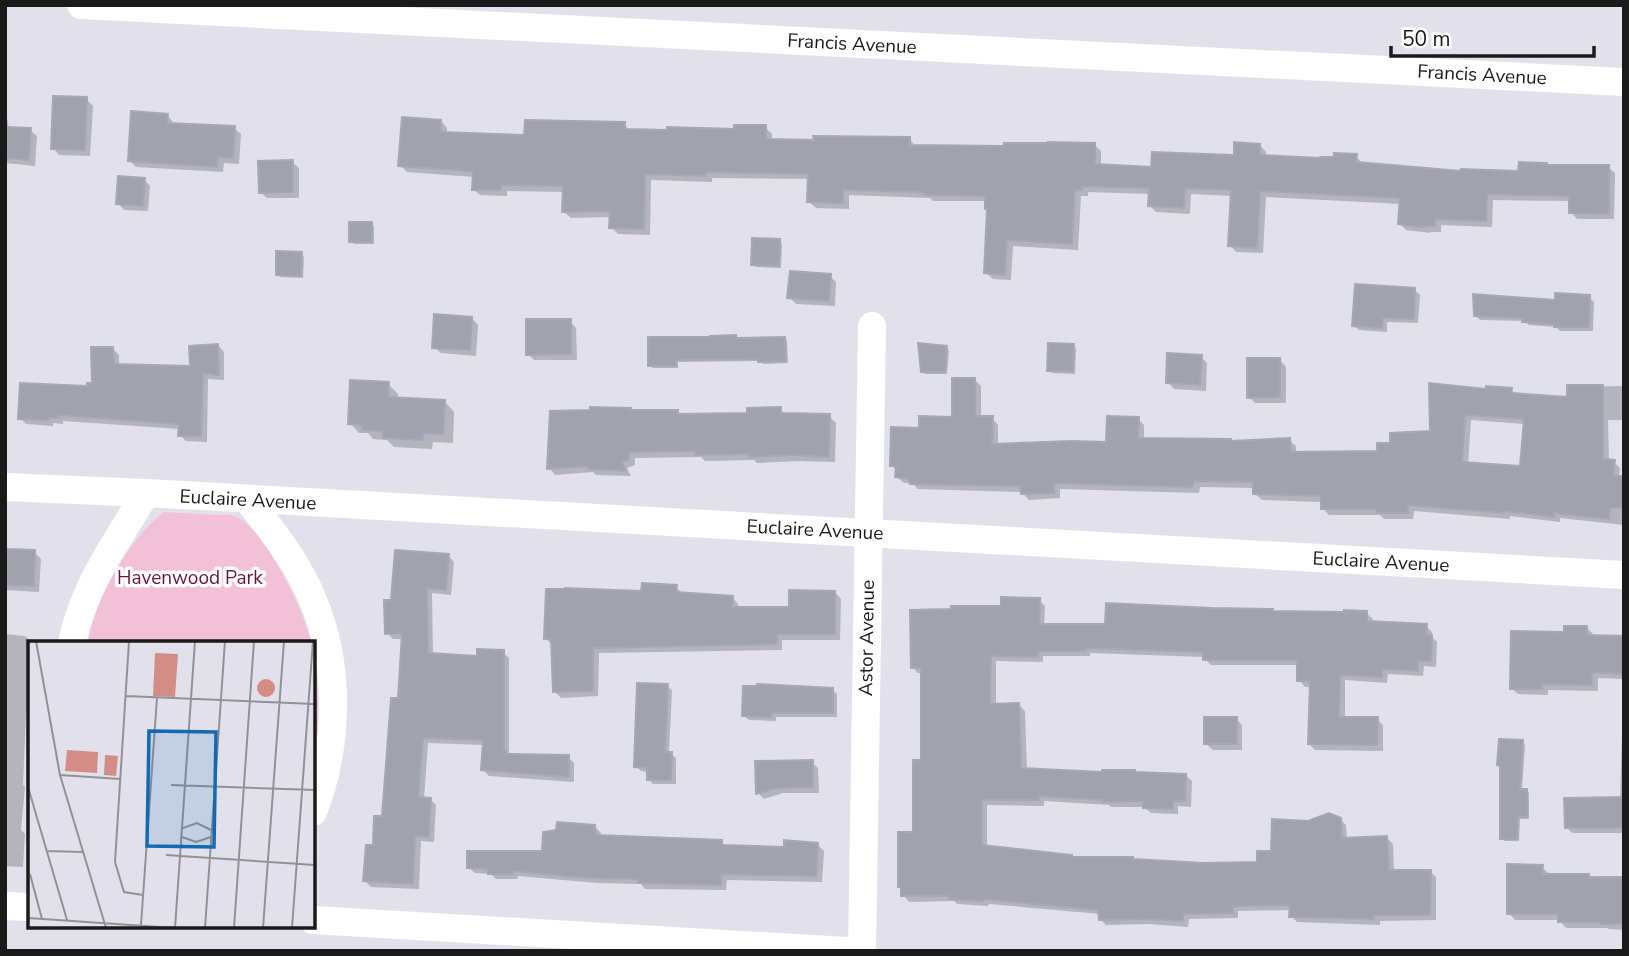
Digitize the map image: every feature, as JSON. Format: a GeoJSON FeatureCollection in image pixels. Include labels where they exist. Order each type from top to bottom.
{"type":"FeatureCollection","features":[{"type":"Feature","properties":{"kind":"street","name":"Francis Avenue"},"geometry":{"type":"LineString","coordinates":[[81,5],[1624,82]]}},
{"type":"Feature","properties":{"kind":"street","name":"Astor Avenue"},"geometry":{"type":"LineString","coordinates":[[862,951],[872,326]]}},
{"type":"Feature","properties":{"kind":"street","name":"Euclaire Avenue"},"geometry":{"type":"LineString","coordinates":[[5,487],[1624,575]]}},
{"type":"Feature","properties":{"kind":"street"},"geometry":{"type":"LineString","coordinates":[[72,641],[88,594],[103,562],[146,494]]}},
{"type":"Feature","properties":{"kind":"street"},"geometry":{"type":"LineString","coordinates":[[248,500],[295,564],[312,598],[325,634],[333,712],[330,751],[323,787],[315,807]]}},
{"type":"Feature","properties":{"kind":"street"},"geometry":{"type":"LineString","coordinates":[[5,906],[28,907]]}},
{"type":"Feature","properties":{"kind":"street"},"geometry":{"type":"LineString","coordinates":[[315,920],[847,951]]}},
{"type":"Feature","properties":{"kind":"green space","name":"Havenwood Park"},"geometry":{"type":"Polygon","coordinates":[[[164,512],[231,515],[245,523],[258,536],[282,572],[301,612],[310,641],[88,641],[106,588],[137,538],[164,512]]]}},
{"type":"Feature","properties":{"kind":"green space"},"geometry":{"type":"Polygon","coordinates":[[[315,669],[318,708],[315,747],[315,669]]]}},
{"type":"Feature","properties":{"kind":"building"},"geometry":{"type":"Polygon","coordinates":[[[53,96],[87,97],[85,150],[51,149],[53,96]]]}},
{"type":"Feature","properties":{"kind":"building"},"geometry":{"type":"Polygon","coordinates":[[[131,111],[168,114],[167,123],[235,126],[233,158],[218,157],[217,167],[128,161],[131,111]]]}},
{"type":"Feature","properties":{"kind":"building"},"geometry":{"type":"Polygon","coordinates":[[[402,117],[441,120],[441,132],[524,135],[525,120],[625,122],[625,129],[667,130],[667,127],[734,129],[734,125],[766,125],[766,139],[814,140],[813,136],[910,137],[910,145],[1095,143],[1095,164],[1151,167],[1152,152],[1234,155],[1234,142],[1260,144],[1260,155],[1320,158],[1334,157],[1334,153],[1357,154],[1356,162],[1461,171],[1518,171],[1519,162],[1609,165],[1609,214],[1569,213],[1569,196],[1487,194],[1486,221],[1435,219],[1435,226],[1424,228],[1398,224],[1400,198],[1260,191],[1257,248],[1228,246],[1231,190],[1185,188],[1184,208],[1148,206],[1149,188],[1082,186],[1082,190],[1075,190],[1072,244],[1007,240],[1005,275],[984,273],[987,209],[985,196],[843,190],[843,203],[807,202],[808,174],[645,174],[644,229],[609,228],[610,211],[562,212],[563,186],[501,185],[501,190],[472,190],[473,171],[398,166],[402,117]]]}},
{"type":"Feature","properties":{"kind":"building"},"geometry":{"type":"Polygon","coordinates":[[[5,127],[31,128],[29,160],[5,158],[5,127]]]}},
{"type":"Feature","properties":{"kind":"building"},"geometry":{"type":"Polygon","coordinates":[[[293,160],[293,192],[259,193],[258,161],[293,160]]]}},
{"type":"Feature","properties":{"kind":"building"},"geometry":{"type":"Polygon","coordinates":[[[118,176],[145,178],[143,206],[116,204],[118,176]]]}},
{"type":"Feature","properties":{"kind":"building"},"geometry":{"type":"Polygon","coordinates":[[[349,222],[372,222],[372,242],[349,242],[349,222]]]}},
{"type":"Feature","properties":{"kind":"building"},"geometry":{"type":"Polygon","coordinates":[[[752,238],[780,239],[779,266],[751,265],[752,238]]]}},
{"type":"Feature","properties":{"kind":"building"},"geometry":{"type":"Polygon","coordinates":[[[276,251],[302,252],[301,276],[276,275],[276,251]]]}},
{"type":"Feature","properties":{"kind":"building"},"geometry":{"type":"Polygon","coordinates":[[[790,271],[831,274],[829,301],[787,298],[790,271]]]}},
{"type":"Feature","properties":{"kind":"building"},"geometry":{"type":"Polygon","coordinates":[[[1355,284],[1415,288],[1414,319],[1383,318],[1382,328],[1352,326],[1355,284]]]}},
{"type":"Feature","properties":{"kind":"building"},"geometry":{"type":"Polygon","coordinates":[[[1555,293],[1590,295],[1589,327],[1554,327],[1554,324],[1522,322],[1523,318],[1474,316],[1473,294],[1555,300],[1555,293]]]}},
{"type":"Feature","properties":{"kind":"building"},"geometry":{"type":"Polygon","coordinates":[[[434,314],[472,317],[470,350],[432,348],[434,314]]]}},
{"type":"Feature","properties":{"kind":"building"},"geometry":{"type":"Polygon","coordinates":[[[526,319],[571,319],[571,354],[526,355],[526,319]]]}},
{"type":"Feature","properties":{"kind":"building"},"geometry":{"type":"Polygon","coordinates":[[[736,335],[736,338],[785,337],[786,361],[676,360],[676,366],[648,366],[648,337],[736,335]]]}},
{"type":"Feature","properties":{"kind":"building"},"geometry":{"type":"Polygon","coordinates":[[[918,343],[947,346],[945,372],[921,372],[918,343]]]}},
{"type":"Feature","properties":{"kind":"building"},"geometry":{"type":"Polygon","coordinates":[[[1048,343],[1074,344],[1073,371],[1047,371],[1048,343]]]}},
{"type":"Feature","properties":{"kind":"building"},"geometry":{"type":"Polygon","coordinates":[[[218,344],[219,375],[203,373],[201,436],[178,436],[179,424],[58,415],[58,418],[48,420],[18,419],[20,383],[87,386],[87,383],[92,383],[91,347],[113,347],[114,364],[190,366],[189,346],[218,344]]]}},
{"type":"Feature","properties":{"kind":"building"},"geometry":{"type":"Polygon","coordinates":[[[1167,353],[1202,355],[1200,385],[1166,383],[1167,353]]]}},
{"type":"Feature","properties":{"kind":"building"},"geometry":{"type":"Polygon","coordinates":[[[1247,358],[1280,358],[1280,397],[1247,398],[1247,358]]]}},
{"type":"Feature","properties":{"kind":"building"},"geometry":{"type":"Polygon","coordinates":[[[952,378],[975,378],[975,416],[993,416],[992,444],[1106,442],[1107,416],[1139,417],[1138,438],[1231,441],[1290,438],[1291,452],[1377,451],[1377,443],[1390,443],[1390,433],[1430,431],[1429,383],[1486,389],[1486,386],[1512,388],[1511,393],[1567,397],[1567,385],[1603,385],[1603,459],[1615,460],[1613,476],[1624,476],[1624,508],[1610,508],[1609,519],[1554,513],[1555,517],[1408,505],[1408,513],[1376,513],[1376,509],[1321,509],[1321,496],[1253,494],[1253,482],[1194,481],[1192,487],[1054,483],[1054,493],[1021,494],[1020,486],[910,484],[907,478],[895,477],[896,466],[890,466],[891,427],[919,428],[919,416],[952,417],[952,378]],[[1465,415],[1462,462],[1520,466],[1524,419],[1465,415]]]}},
{"type":"Feature","properties":{"kind":"building"},"geometry":{"type":"Polygon","coordinates":[[[350,380],[389,382],[388,397],[445,400],[443,434],[423,433],[423,440],[383,438],[383,431],[362,430],[362,425],[348,424],[350,380]]]}},
{"type":"Feature","properties":{"kind":"building"},"geometry":{"type":"Polygon","coordinates":[[[590,407],[678,410],[678,414],[747,413],[747,408],[781,407],[781,413],[830,414],[829,457],[696,455],[696,451],[629,452],[629,459],[622,462],[626,471],[588,469],[588,466],[547,469],[550,411],[590,410],[590,407]]]}},
{"type":"Feature","properties":{"kind":"building"},"geometry":{"type":"Polygon","coordinates":[[[5,549],[35,550],[34,586],[5,585],[5,549]]]}},
{"type":"Feature","properties":{"kind":"building"},"geometry":{"type":"Polygon","coordinates":[[[395,550],[449,554],[446,590],[427,588],[428,653],[477,656],[477,649],[504,650],[506,754],[569,755],[569,777],[481,770],[483,740],[423,738],[418,797],[431,798],[429,837],[415,836],[413,884],[363,881],[366,845],[373,845],[374,816],[382,816],[391,698],[398,698],[402,633],[385,634],[384,600],[391,600],[395,550]]]}},
{"type":"Feature","properties":{"kind":"building"},"geometry":{"type":"Polygon","coordinates":[[[642,583],[677,585],[676,592],[733,596],[732,607],[789,607],[789,590],[835,591],[835,634],[777,634],[777,644],[593,648],[593,691],[553,692],[551,639],[544,639],[546,589],[641,591],[642,583]]]}},
{"type":"Feature","properties":{"kind":"building"},"geometry":{"type":"Polygon","coordinates":[[[1001,597],[1040,598],[1039,624],[1105,624],[1106,603],[1273,611],[1367,611],[1367,621],[1427,624],[1426,634],[1432,635],[1431,661],[1418,661],[1418,671],[1382,669],[1382,677],[1340,675],[1339,717],[1378,717],[1377,745],[1308,744],[1310,681],[1297,681],[1297,660],[1203,660],[1203,652],[1085,648],[1085,651],[1038,651],[1038,657],[991,656],[990,704],[1019,703],[1021,768],[1102,772],[1135,770],[1186,774],[1185,801],[1173,801],[1173,809],[1143,808],[1143,801],[1103,802],[1039,796],[1039,800],[982,800],[982,845],[1072,855],[1071,857],[1133,857],[1204,863],[1257,862],[1257,851],[1271,851],[1272,819],[1308,821],[1329,813],[1341,818],[1342,838],[1387,836],[1389,870],[1431,870],[1430,915],[1374,915],[1374,919],[1289,917],[1290,905],[1233,906],[1233,913],[1183,914],[1183,921],[1099,920],[1098,910],[983,899],[949,899],[949,896],[901,896],[901,887],[898,887],[898,832],[913,832],[913,760],[921,760],[921,668],[911,668],[910,610],[951,609],[951,606],[1001,606],[1001,597]]]}},
{"type":"Feature","properties":{"kind":"building"},"geometry":{"type":"Polygon","coordinates":[[[1564,626],[1587,626],[1587,635],[1624,636],[1624,674],[1592,672],[1592,685],[1542,684],[1542,689],[1510,689],[1511,631],[1564,632],[1564,626]]]}},
{"type":"Feature","properties":{"kind":"building"},"geometry":{"type":"Polygon","coordinates":[[[637,683],[668,684],[665,752],[672,752],[671,780],[647,780],[647,768],[634,767],[637,683]]]}},
{"type":"Feature","properties":{"kind":"building"},"geometry":{"type":"Polygon","coordinates":[[[757,684],[833,688],[833,713],[742,716],[743,686],[757,684]]]}},
{"type":"Feature","properties":{"kind":"building"},"geometry":{"type":"Polygon","coordinates":[[[1204,717],[1237,717],[1237,744],[1204,744],[1204,717]]]}},
{"type":"Feature","properties":{"kind":"building"},"geometry":{"type":"Polygon","coordinates":[[[1499,739],[1523,740],[1520,789],[1527,789],[1527,817],[1518,817],[1517,839],[1500,839],[1500,766],[1497,765],[1499,739]]]}},
{"type":"Feature","properties":{"kind":"building"},"geometry":{"type":"Polygon","coordinates":[[[813,760],[813,787],[776,788],[756,794],[755,761],[813,760]]]}},
{"type":"Feature","properties":{"kind":"building"},"geometry":{"type":"Polygon","coordinates":[[[1624,797],[1624,828],[1565,828],[1564,798],[1624,797]]]}},
{"type":"Feature","properties":{"kind":"building"},"geometry":{"type":"Polygon","coordinates":[[[557,822],[595,825],[596,835],[722,840],[722,845],[784,847],[784,840],[818,843],[816,876],[721,874],[721,885],[638,883],[638,879],[589,878],[513,871],[513,874],[488,874],[488,869],[467,868],[467,851],[542,851],[543,832],[556,830],[557,822]]]}},
{"type":"Feature","properties":{"kind":"building"},"geometry":{"type":"Polygon","coordinates":[[[1507,864],[1543,865],[1542,874],[1589,874],[1589,878],[1624,877],[1624,924],[1558,922],[1558,914],[1507,914],[1507,864]]]}}]}
